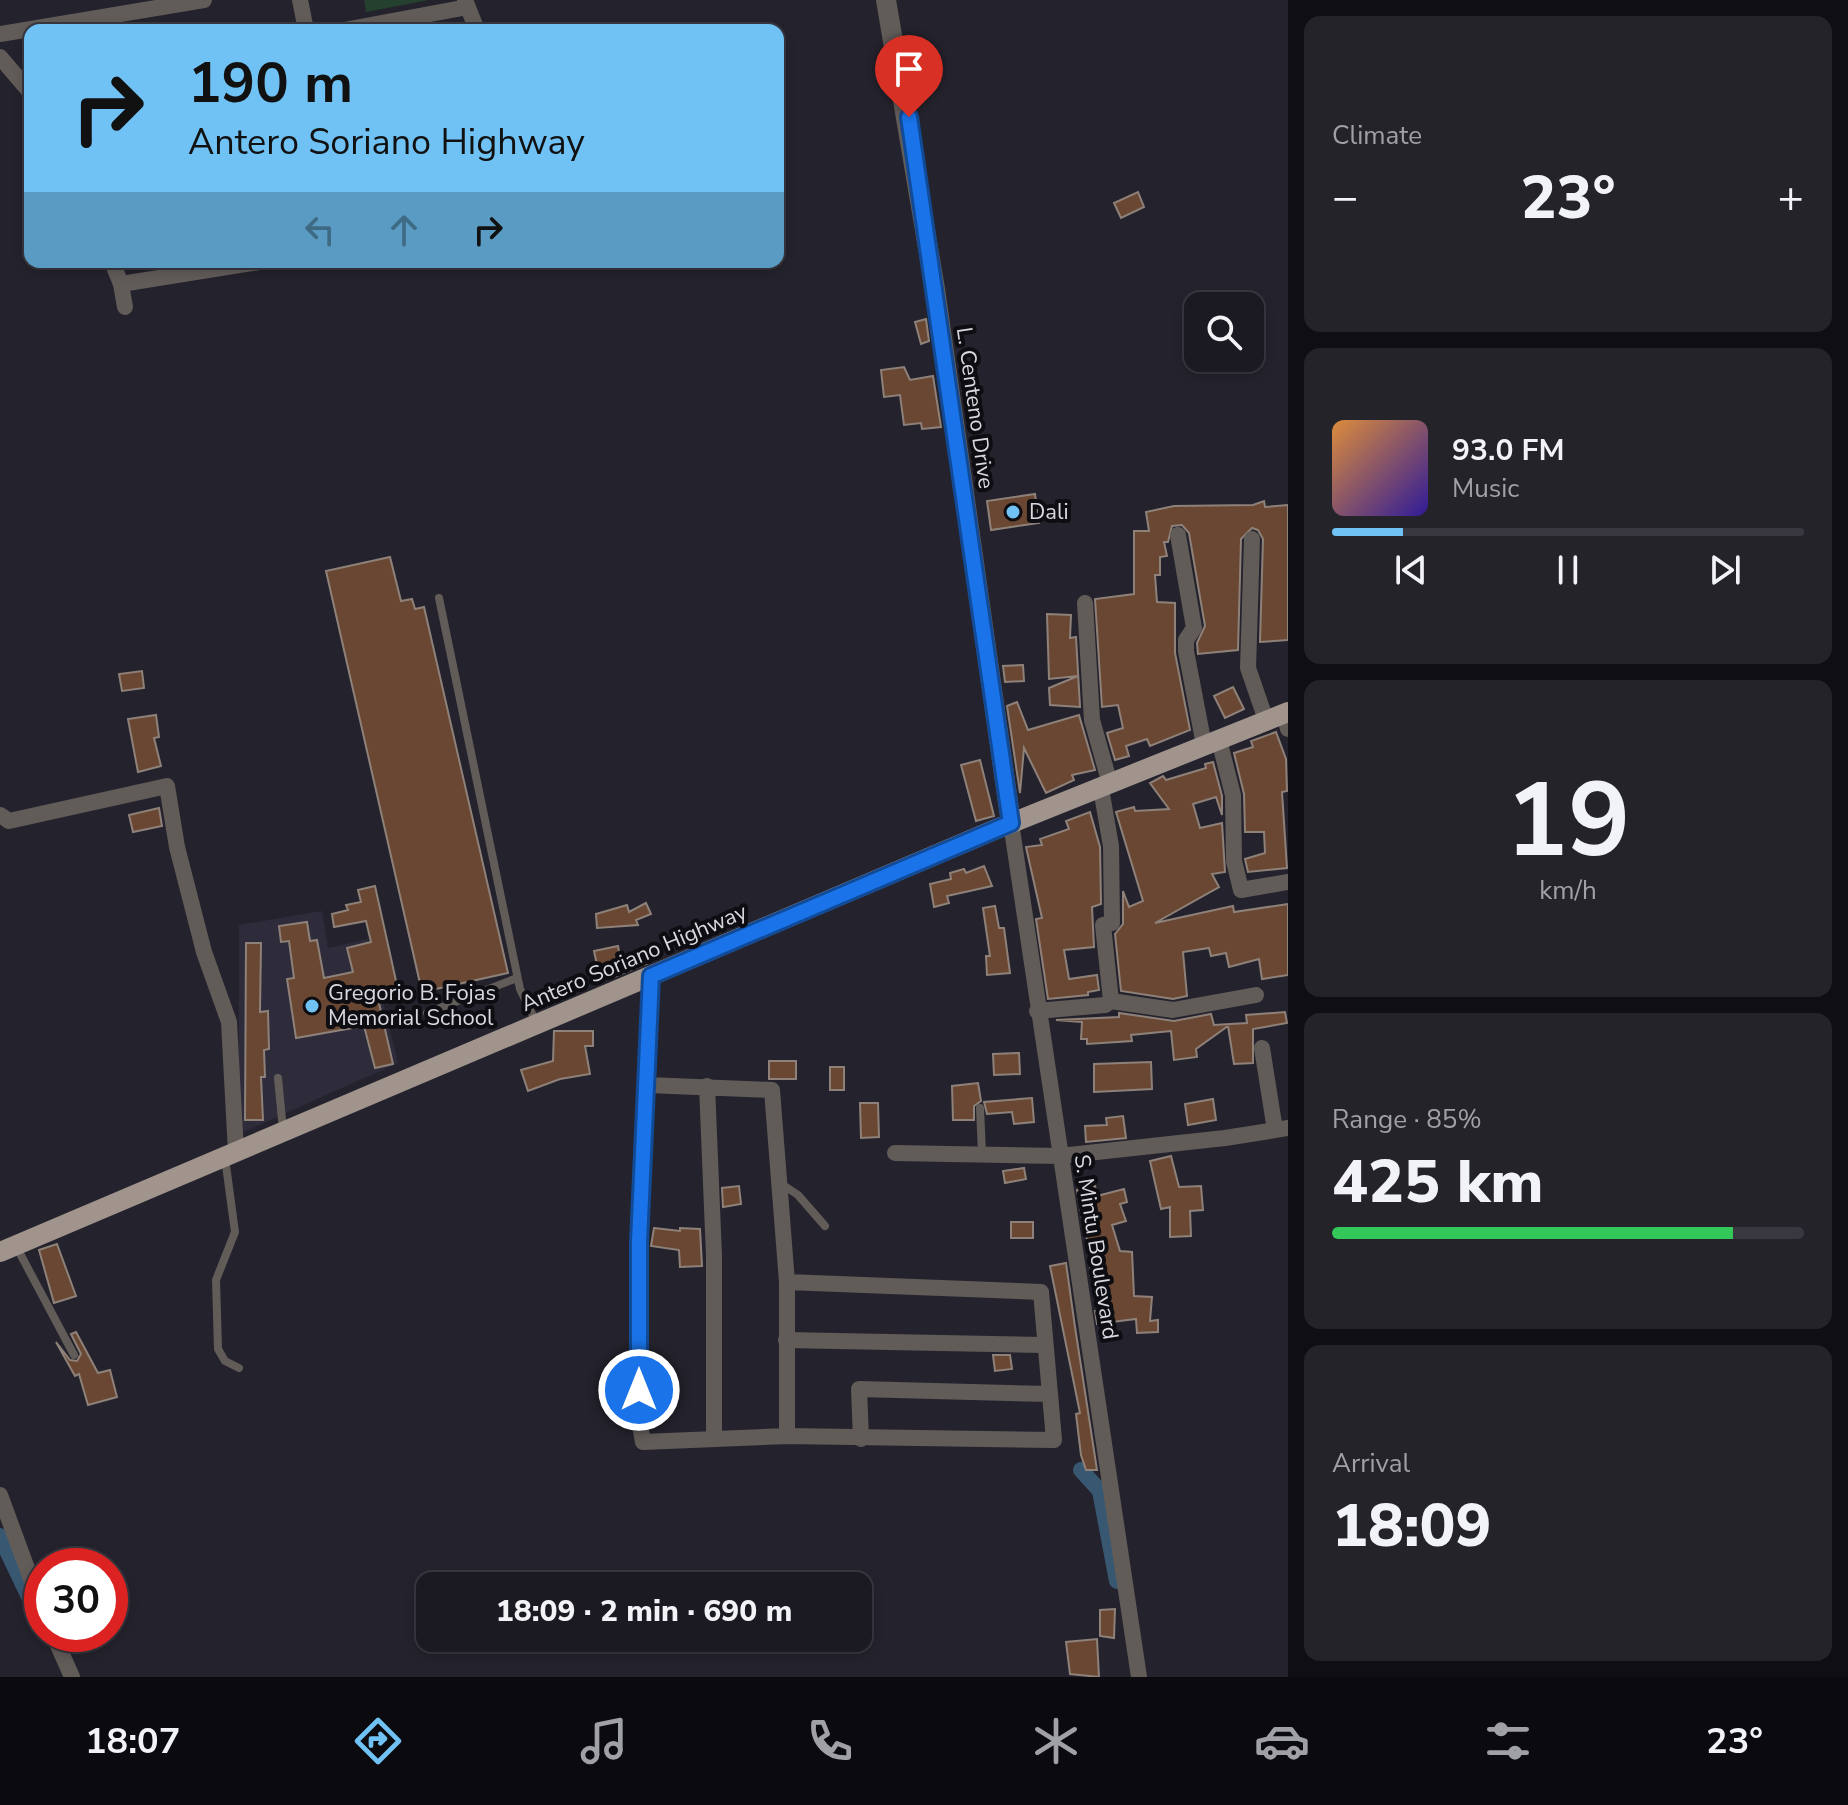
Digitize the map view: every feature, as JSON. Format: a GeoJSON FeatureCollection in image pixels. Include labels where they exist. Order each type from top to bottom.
{"type":"FeatureCollection","features":[{"type":"Feature","properties":{"kind":"main road","name":"Antero Soriano Highway"},"geometry":{"type":"LineString","coordinates":[[8,1248],[1011,823],[1282,718]]}},
{"type":"Feature","properties":{"kind":"street"},"geometry":{"type":"LineString","coordinates":[[60,24],[204,0]]}},
{"type":"Feature","properties":{"kind":"street"},"geometry":{"type":"LineString","coordinates":[[300,0],[305,24]]}},
{"type":"Feature","properties":{"kind":"street","name":"L. Centeno Drive"},"geometry":{"type":"LineString","coordinates":[[886,0],[933,273],[1011,823]]}},
{"type":"Feature","properties":{"kind":"street"},"geometry":{"type":"LineString","coordinates":[[371,24],[466,3],[475,24]]}},
{"type":"Feature","properties":{"kind":"street"},"geometry":{"type":"LineString","coordinates":[[0,34],[24,30]]}},
{"type":"Feature","properties":{"kind":"street"},"geometry":{"type":"LineString","coordinates":[[0,57],[24,83]]}},
{"type":"Feature","properties":{"kind":"street"},"geometry":{"type":"LineString","coordinates":[[114,268],[125,307]]}},
{"type":"Feature","properties":{"kind":"street"},"geometry":{"type":"LineString","coordinates":[[121,284],[221,268]]}},
{"type":"Feature","properties":{"kind":"street"},"geometry":{"type":"LineString","coordinates":[[1178,535],[1194,628],[1186,640],[1186,651],[1212,743],[1233,795],[1234,861],[1241,890],[1288,882]]}},
{"type":"Feature","properties":{"kind":"street"},"geometry":{"type":"LineString","coordinates":[[1252,539],[1248,668],[1282,718]]}},
{"type":"Feature","properties":{"kind":"street"},"geometry":{"type":"LineString","coordinates":[[1085,603],[1092,720],[1105,786],[1111,846],[1112,923],[1103,925],[1111,1001]]}},
{"type":"Feature","properties":{"kind":"street"},"geometry":{"type":"LineString","coordinates":[[0,815],[9,821],[167,786],[177,847],[200,937],[229,1022],[230,1155]]}},
{"type":"Feature","properties":{"kind":"street","name":"S. Mintu Boulevard"},"geometry":{"type":"LineString","coordinates":[[1011,823],[1139,1677]]}},
{"type":"Feature","properties":{"kind":"street"},"geometry":{"type":"LineString","coordinates":[[651,976],[639,1242],[639,1420],[643,1442],[787,1436],[1054,1440],[1041,1292],[787,1282]]}},
{"type":"Feature","properties":{"kind":"street"},"geometry":{"type":"LineString","coordinates":[[1037,1011],[1111,1001],[1173,1010],[1256,995]]}},
{"type":"Feature","properties":{"kind":"street"},"geometry":{"type":"LineString","coordinates":[[895,1153],[1060,1156],[1281,1129],[1262,1048]]}},
{"type":"Feature","properties":{"kind":"street"},"geometry":{"type":"LineString","coordinates":[[648,1085],[772,1090],[787,1282],[787,1436]]}},
{"type":"Feature","properties":{"kind":"street"},"geometry":{"type":"LineString","coordinates":[[707,1086],[714,1256],[714,1439]]}},
{"type":"Feature","properties":{"kind":"street"},"geometry":{"type":"LineString","coordinates":[[786,1340],[1044,1345]]}},
{"type":"Feature","properties":{"kind":"street"},"geometry":{"type":"LineString","coordinates":[[861,1439],[859,1389],[1049,1394]]}},
{"type":"Feature","properties":{"kind":"street"},"geometry":{"type":"LineString","coordinates":[[0,1495],[24,1560]]}},
{"type":"Feature","properties":{"kind":"street"},"geometry":{"type":"LineString","coordinates":[[61,1652],[72,1677]]}},
{"type":"Feature","properties":{"kind":"lane"},"geometry":{"type":"LineString","coordinates":[[439,598],[517,978],[537,1025]]}},
{"type":"Feature","properties":{"kind":"lane"},"geometry":{"type":"LineString","coordinates":[[427,1013],[517,978]]}},
{"type":"Feature","properties":{"kind":"lane"},"geometry":{"type":"LineString","coordinates":[[278,1078],[283,1131]]}},
{"type":"Feature","properties":{"kind":"lane"},"geometry":{"type":"LineString","coordinates":[[980,1108],[982,1153]]}},
{"type":"Feature","properties":{"kind":"lane"},"geometry":{"type":"LineString","coordinates":[[230,1155],[235,1232],[216,1280],[218,1349],[225,1361],[239,1368]]}},
{"type":"Feature","properties":{"kind":"lane"},"geometry":{"type":"LineString","coordinates":[[779,1183],[798,1195],[825,1226]]}},
{"type":"Feature","properties":{"kind":"lane"},"geometry":{"type":"LineString","coordinates":[[8,1248],[74,1355]]}},
{"type":"Feature","properties":{"kind":"shaded area","name":"Gregorio B. Fojas Memorial School"},"geometry":{"type":"Polygon","coordinates":[[[322,911],[328,948],[368,939],[398,1063],[239,1134],[239,925],[322,911]]]}},
{"type":"Feature","properties":{"kind":"green space"},"geometry":{"type":"Polygon","coordinates":[[[364,0],[429,0],[366,12],[364,0]]]}},
{"type":"Feature","properties":{"kind":"building"},"geometry":{"type":"Polygon","coordinates":[[[1138,192],[1144,207],[1121,218],[1114,203],[1138,192]]]}},
{"type":"Feature","properties":{"kind":"building"},"geometry":{"type":"Polygon","coordinates":[[[926,319],[929,341],[921,344],[915,322],[926,319]]]}},
{"type":"Feature","properties":{"kind":"building"},"geometry":{"type":"Polygon","coordinates":[[[904,367],[910,380],[933,376],[941,427],[922,429],[921,423],[904,425],[900,395],[884,397],[881,370],[904,367]]]}},
{"type":"Feature","properties":{"kind":"building","name":"Dali"},"geometry":{"type":"Polygon","coordinates":[[[1035,494],[1039,523],[991,530],[987,501],[1035,494]]]}},
{"type":"Feature","properties":{"kind":"building"},"geometry":{"type":"Polygon","coordinates":[[[1264,501],[1265,507],[1288,505],[1288,640],[1260,642],[1263,539],[1258,530],[1252,528],[1241,539],[1238,650],[1198,654],[1197,643],[1205,626],[1189,533],[1182,525],[1172,526],[1168,542],[1164,542],[1167,556],[1160,557],[1160,575],[1155,575],[1157,602],[1175,603],[1175,653],[1190,730],[1150,746],[1147,739],[1126,746],[1129,756],[1115,760],[1107,733],[1123,728],[1118,705],[1102,707],[1095,599],[1134,594],[1134,531],[1149,531],[1146,512],[1174,506],[1253,505],[1264,501]]]}},
{"type":"Feature","properties":{"kind":"building"},"geometry":{"type":"Polygon","coordinates":[[[390,557],[401,601],[412,599],[415,609],[424,607],[508,973],[422,992],[326,571],[390,557]]]}},
{"type":"Feature","properties":{"kind":"building"},"geometry":{"type":"Polygon","coordinates":[[[1047,614],[1071,615],[1070,638],[1076,637],[1080,707],[1050,705],[1049,688],[1078,676],[1049,679],[1047,614]]]}},
{"type":"Feature","properties":{"kind":"building"},"geometry":{"type":"Polygon","coordinates":[[[1023,665],[1024,681],[1005,682],[1003,666],[1023,665]]]}},
{"type":"Feature","properties":{"kind":"building"},"geometry":{"type":"Polygon","coordinates":[[[142,671],[144,688],[122,691],[119,674],[142,671]]]}},
{"type":"Feature","properties":{"kind":"building"},"geometry":{"type":"Polygon","coordinates":[[[1233,687],[1244,709],[1225,718],[1214,696],[1233,687]]]}},
{"type":"Feature","properties":{"kind":"building"},"geometry":{"type":"Polygon","coordinates":[[[1017,702],[1028,730],[1079,715],[1095,770],[1072,775],[1074,780],[1046,793],[1024,748],[1020,793],[1007,706],[1017,702]]]}},
{"type":"Feature","properties":{"kind":"building"},"geometry":{"type":"Polygon","coordinates":[[[156,715],[159,737],[154,738],[161,766],[138,772],[128,719],[156,715]]]}},
{"type":"Feature","properties":{"kind":"building"},"geometry":{"type":"Polygon","coordinates":[[[1276,732],[1286,759],[1287,791],[1282,792],[1287,868],[1248,872],[1245,859],[1265,853],[1264,832],[1245,832],[1244,794],[1234,753],[1253,747],[1251,741],[1276,732]]]}},
{"type":"Feature","properties":{"kind":"building"},"geometry":{"type":"Polygon","coordinates":[[[980,760],[994,816],[976,821],[961,765],[980,760]]]}},
{"type":"Feature","properties":{"kind":"building"},"geometry":{"type":"Polygon","coordinates":[[[1213,762],[1222,796],[1222,815],[1216,797],[1193,804],[1200,828],[1222,823],[1225,872],[1212,874],[1219,887],[1155,923],[1233,906],[1234,912],[1288,904],[1288,975],[1262,979],[1259,959],[1229,967],[1226,953],[1211,956],[1209,948],[1183,952],[1187,996],[1173,999],[1121,991],[1115,934],[1123,924],[1123,891],[1129,907],[1143,901],[1116,812],[1134,807],[1135,811],[1169,809],[1150,783],[1163,776],[1166,780],[1206,768],[1205,764],[1213,762]]]}},
{"type":"Feature","properties":{"kind":"building"},"geometry":{"type":"Polygon","coordinates":[[[159,808],[162,826],[133,832],[129,815],[159,808]]]}},
{"type":"Feature","properties":{"kind":"building"},"geometry":{"type":"Polygon","coordinates":[[[1090,812],[1100,847],[1101,904],[1092,907],[1094,947],[1064,950],[1069,979],[1097,975],[1099,990],[1088,992],[1088,995],[1048,999],[1036,919],[1042,918],[1026,847],[1042,845],[1040,839],[1069,829],[1066,821],[1090,812]]]}},
{"type":"Feature","properties":{"kind":"building"},"geometry":{"type":"Polygon","coordinates":[[[984,866],[992,886],[947,896],[949,903],[934,907],[930,884],[951,879],[950,873],[964,869],[966,873],[984,866]]]}},
{"type":"Feature","properties":{"kind":"building"},"geometry":{"type":"Polygon","coordinates":[[[375,886],[400,999],[379,1003],[393,1064],[375,1068],[364,1026],[296,1038],[287,979],[294,978],[289,941],[281,942],[279,926],[307,922],[310,941],[317,940],[324,978],[353,972],[347,948],[371,942],[366,921],[334,927],[332,914],[348,910],[346,905],[361,902],[358,890],[375,886]]]}},
{"type":"Feature","properties":{"kind":"building"},"geometry":{"type":"Polygon","coordinates":[[[646,903],[651,914],[636,920],[638,925],[597,928],[596,914],[627,905],[629,912],[646,903]]]}},
{"type":"Feature","properties":{"kind":"building"},"geometry":{"type":"Polygon","coordinates":[[[995,906],[999,928],[1004,928],[1010,973],[987,975],[986,956],[990,956],[983,908],[995,906]]]}},
{"type":"Feature","properties":{"kind":"building"},"geometry":{"type":"Polygon","coordinates":[[[246,943],[261,943],[260,1012],[268,1011],[269,1049],[264,1050],[265,1077],[261,1077],[263,1120],[245,1120],[246,943]]]}},
{"type":"Feature","properties":{"kind":"building"},"geometry":{"type":"Polygon","coordinates":[[[618,946],[621,962],[647,956],[648,963],[614,977],[596,979],[593,969],[602,967],[597,965],[594,951],[618,946]]]}},
{"type":"Feature","properties":{"kind":"building"},"geometry":{"type":"Polygon","coordinates":[[[1285,1012],[1287,1023],[1253,1029],[1253,1063],[1234,1064],[1228,1026],[1196,1049],[1197,1057],[1174,1060],[1171,1031],[1131,1035],[1132,1041],[1087,1044],[1087,1039],[1081,1039],[1082,1022],[1056,1020],[1119,1017],[1119,1013],[1174,1021],[1211,1014],[1214,1025],[1247,1023],[1246,1015],[1285,1012]]]}},
{"type":"Feature","properties":{"kind":"building"},"geometry":{"type":"Polygon","coordinates":[[[554,1031],[593,1031],[593,1046],[585,1046],[590,1074],[560,1079],[528,1091],[521,1070],[553,1061],[554,1031]]]}},
{"type":"Feature","properties":{"kind":"building"},"geometry":{"type":"Polygon","coordinates":[[[1019,1053],[1020,1074],[994,1075],[993,1054],[1019,1053]]]}},
{"type":"Feature","properties":{"kind":"building"},"geometry":{"type":"Polygon","coordinates":[[[769,1061],[796,1061],[796,1079],[769,1079],[769,1061]]]}},
{"type":"Feature","properties":{"kind":"building"},"geometry":{"type":"Polygon","coordinates":[[[1151,1062],[1152,1089],[1094,1092],[1094,1064],[1151,1062]]]}},
{"type":"Feature","properties":{"kind":"building"},"geometry":{"type":"Polygon","coordinates":[[[830,1067],[844,1067],[844,1090],[830,1090],[830,1067]]]}},
{"type":"Feature","properties":{"kind":"building"},"geometry":{"type":"Polygon","coordinates":[[[978,1083],[981,1101],[974,1106],[974,1120],[953,1120],[952,1086],[978,1083]]]}},
{"type":"Feature","properties":{"kind":"building"},"geometry":{"type":"Polygon","coordinates":[[[1032,1098],[1034,1122],[1014,1124],[1012,1112],[987,1114],[984,1102],[1032,1098]]]}},
{"type":"Feature","properties":{"kind":"building"},"geometry":{"type":"Polygon","coordinates":[[[1213,1099],[1216,1120],[1188,1125],[1185,1104],[1213,1099]]]}},
{"type":"Feature","properties":{"kind":"building"},"geometry":{"type":"Polygon","coordinates":[[[860,1103],[878,1103],[879,1137],[861,1138],[860,1103]]]}},
{"type":"Feature","properties":{"kind":"building"},"geometry":{"type":"Polygon","coordinates":[[[1123,1116],[1126,1138],[1086,1142],[1085,1126],[1107,1125],[1106,1118],[1123,1116]]]}},
{"type":"Feature","properties":{"kind":"building"},"geometry":{"type":"Polygon","coordinates":[[[1171,1156],[1179,1187],[1201,1186],[1203,1210],[1190,1211],[1191,1236],[1170,1237],[1170,1207],[1161,1209],[1150,1161],[1171,1156]]]}},
{"type":"Feature","properties":{"kind":"building"},"geometry":{"type":"Polygon","coordinates":[[[1024,1168],[1026,1179],[1005,1183],[1003,1171],[1024,1168]]]}},
{"type":"Feature","properties":{"kind":"building"},"geometry":{"type":"Polygon","coordinates":[[[739,1186],[741,1204],[723,1207],[722,1188],[739,1186]]]}},
{"type":"Feature","properties":{"kind":"building"},"geometry":{"type":"Polygon","coordinates":[[[1095,1186],[1097,1196],[1124,1189],[1127,1202],[1120,1204],[1126,1221],[1112,1225],[1120,1251],[1132,1252],[1134,1296],[1152,1297],[1150,1321],[1158,1320],[1158,1332],[1137,1333],[1136,1319],[1097,1324],[1095,1311],[1100,1310],[1094,1279],[1091,1279],[1090,1260],[1094,1260],[1084,1230],[1077,1190],[1095,1186]]]}},
{"type":"Feature","properties":{"kind":"building"},"geometry":{"type":"Polygon","coordinates":[[[1011,1222],[1033,1222],[1033,1238],[1011,1238],[1011,1222]]]}},
{"type":"Feature","properties":{"kind":"building"},"geometry":{"type":"Polygon","coordinates":[[[654,1228],[680,1231],[680,1228],[700,1229],[702,1266],[680,1267],[679,1250],[651,1246],[654,1228]]]}},
{"type":"Feature","properties":{"kind":"building"},"geometry":{"type":"Polygon","coordinates":[[[57,1244],[76,1296],[54,1303],[39,1250],[57,1244]]]}},
{"type":"Feature","properties":{"kind":"building"},"geometry":{"type":"Polygon","coordinates":[[[1066,1263],[1097,1470],[1086,1470],[1081,1455],[1076,1414],[1080,1413],[1050,1266],[1066,1263]]]}},
{"type":"Feature","properties":{"kind":"building"},"geometry":{"type":"Polygon","coordinates":[[[76,1332],[98,1373],[110,1370],[117,1397],[88,1405],[79,1374],[75,1376],[56,1342],[70,1360],[77,1361],[81,1354],[71,1334],[76,1332]]]}},
{"type":"Feature","properties":{"kind":"building"},"geometry":{"type":"Polygon","coordinates":[[[993,1355],[1010,1355],[1012,1369],[995,1371],[993,1355]]]}},
{"type":"Feature","properties":{"kind":"building"},"geometry":{"type":"Polygon","coordinates":[[[1115,1609],[1114,1638],[1100,1636],[1100,1610],[1115,1609]]]}},
{"type":"Feature","properties":{"kind":"building"},"geometry":{"type":"Polygon","coordinates":[[[1097,1639],[1099,1677],[1070,1674],[1066,1642],[1097,1639]]]}},
{"type":"Feature","properties":{"kind":"waterway"},"geometry":{"type":"LineString","coordinates":[[1081,1470],[1100,1491],[1117,1581]]}},
{"type":"Feature","properties":{"kind":"waterway"},"geometry":{"type":"LineString","coordinates":[[0,1536],[24,1586]]}},
{"type":"Feature","properties":{"kind":"place","name":"Dali"},"geometry":{"type":"Point","coordinates":[1013,512]}},
{"type":"Feature","properties":{"kind":"place","name":"Gregorio B. Fojas Memorial School"},"geometry":{"type":"Point","coordinates":[312,1006]}},
{"type":"Feature","properties":{"kind":"route"},"geometry":{"type":"LineString","coordinates":[[639,1390],[639,1242],[651,976],[1011,823],[909,117]]}}]}
